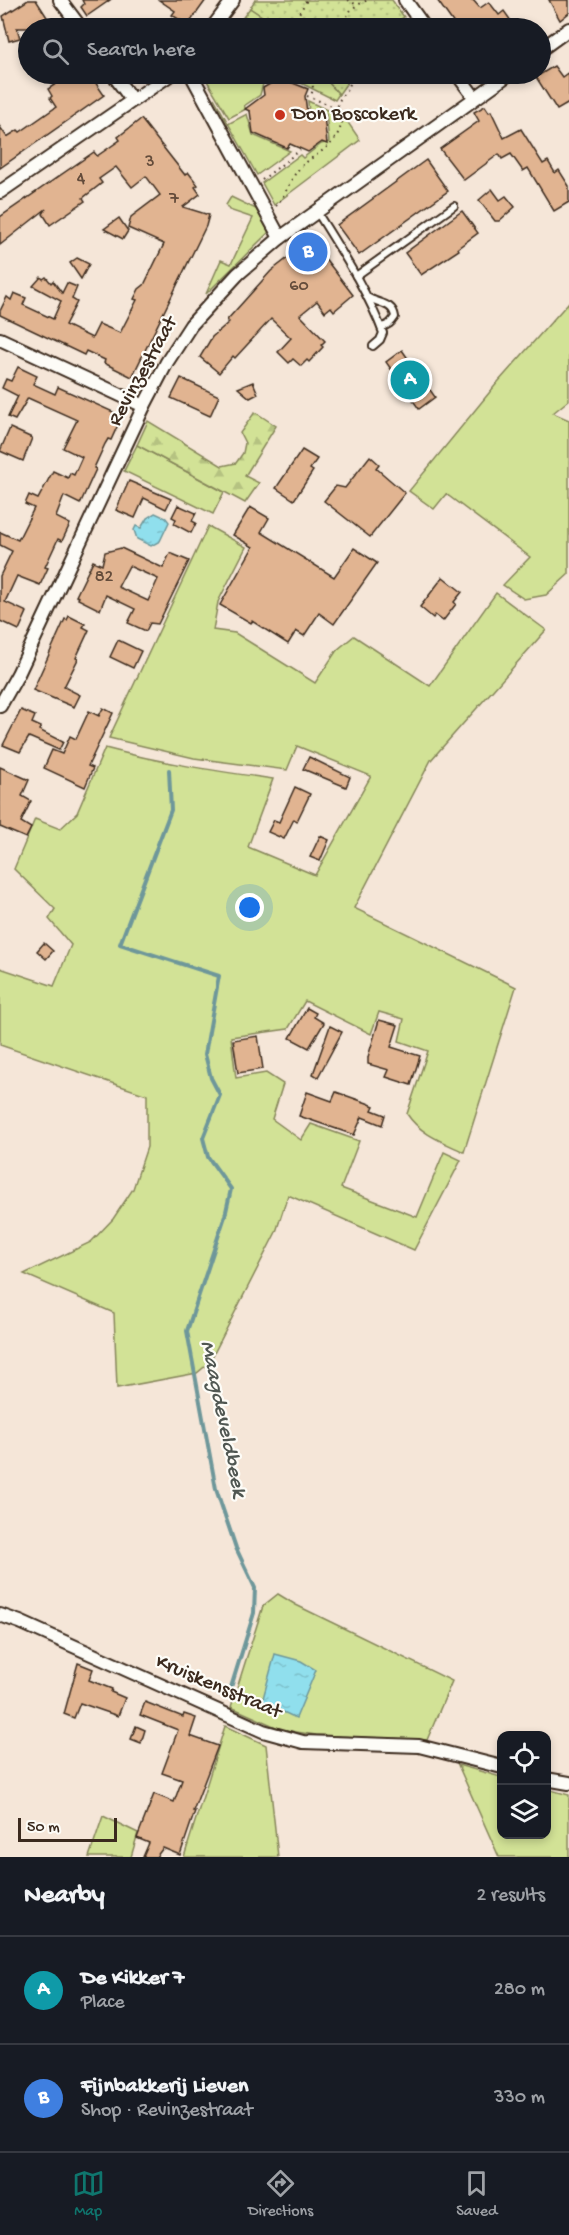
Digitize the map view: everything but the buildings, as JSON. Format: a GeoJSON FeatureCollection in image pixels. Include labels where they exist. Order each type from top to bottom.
{"type":"FeatureCollection","features":[{"type":"Feature","properties":{"kind":"street"},"geometry":{"type":"LineString","coordinates":[[60,0],[74,18]]}},
{"type":"Feature","properties":{"kind":"street"},"geometry":{"type":"LineString","coordinates":[[220,18],[233,0]]}},
{"type":"Feature","properties":{"kind":"street"},"geometry":{"type":"LineString","coordinates":[[405,0],[418,18]]}},
{"type":"Feature","properties":{"kind":"street"},"geometry":{"type":"LineString","coordinates":[[551,42],[569,29]]}},
{"type":"Feature","properties":{"kind":"street"},"geometry":{"type":"LineString","coordinates":[[120,84],[132,100]]}},
{"type":"Feature","properties":{"kind":"street"},"geometry":{"type":"LineString","coordinates":[[0,192],[156,84]]}},
{"type":"Feature","properties":{"kind":"street"},"geometry":{"type":"LineString","coordinates":[[196,84],[280,238]]}},
{"type":"Feature","properties":{"kind":"street"},"geometry":{"type":"LineString","coordinates":[[464,84],[475,98]]}},
{"type":"Feature","properties":{"kind":"street","name":"Revinzestraat"},"geometry":{"type":"LineString","coordinates":[[0,706],[18,674],[144,406],[167,362],[191,325],[238,274],[280,238],[495,84]]}},
{"type":"Feature","properties":{"kind":"street"},"geometry":{"type":"LineString","coordinates":[[1,341],[144,406]]}},
{"type":"Feature","properties":{"kind":"street","name":"Kruiskensstraat"},"geometry":{"type":"LineString","coordinates":[[0,1615],[263,1731],[303,1742],[419,1746],[497,1766]]}},
{"type":"Feature","properties":{"kind":"street"},"geometry":{"type":"LineString","coordinates":[[551,1780],[569,1783]]}},
{"type":"Feature","properties":{"kind":"lane"},"geometry":{"type":"LineString","coordinates":[[356,276],[454,206]]}},
{"type":"Feature","properties":{"kind":"lane"},"geometry":{"type":"LineString","coordinates":[[317,211],[356,276],[381,327],[383,333],[380,340],[373,346]]}},
{"type":"Feature","properties":{"kind":"lane"},"geometry":{"type":"LineString","coordinates":[[367,297],[391,306],[394,310],[395,317],[392,321],[388,326],[381,327]]}},
{"type":"Feature","properties":{"kind":"path"},"geometry":{"type":"LineString","coordinates":[[296,18],[307,0]]}},
{"type":"Feature","properties":{"kind":"path"},"geometry":{"type":"LineString","coordinates":[[348,0],[355,4]]}},
{"type":"Feature","properties":{"kind":"path"},"geometry":{"type":"LineString","coordinates":[[346,18],[355,4],[368,0]]}},
{"type":"Feature","properties":{"kind":"path"},"geometry":{"type":"LineString","coordinates":[[312,84],[309,96],[337,108]]}},
{"type":"Feature","properties":{"kind":"path"},"geometry":{"type":"LineString","coordinates":[[266,214],[284,197],[299,170],[335,140],[342,123],[337,108],[350,84]]}},
{"type":"Feature","properties":{"kind":"path"},"geometry":{"type":"LineString","coordinates":[[252,187],[300,150]]}},
{"type":"Feature","properties":{"kind":"green space"},"geometry":{"type":"Polygon","coordinates":[[[255,0],[392,0],[404,17],[265,18],[250,8],[255,0]]]}},
{"type":"Feature","properties":{"kind":"green space"},"geometry":{"type":"Polygon","coordinates":[[[250,8],[266,18],[242,18],[250,8]]]}},
{"type":"Feature","properties":{"kind":"green space"},"geometry":{"type":"Polygon","coordinates":[[[209,84],[263,84],[260,95],[244,106],[246,109],[229,118],[209,84]]]}},
{"type":"Feature","properties":{"kind":"green space"},"geometry":{"type":"Polygon","coordinates":[[[303,84],[330,84],[339,94],[335,100],[303,84]]]}},
{"type":"Feature","properties":{"kind":"green space"},"geometry":{"type":"Polygon","coordinates":[[[330,84],[346,84],[339,94],[330,84]]]}},
{"type":"Feature","properties":{"kind":"green space"},"geometry":{"type":"Polygon","coordinates":[[[308,101],[333,113],[338,108],[360,140],[274,205],[262,183],[300,155],[303,158],[321,144],[329,142],[326,113],[319,111],[315,114],[309,113],[308,101]]]}},
{"type":"Feature","properties":{"kind":"green space"},"geometry":{"type":"Polygon","coordinates":[[[247,114],[253,135],[290,151],[257,175],[228,124],[247,114]]]}},
{"type":"Feature","properties":{"kind":"green space"},"geometry":{"type":"Polygon","coordinates":[[[231,197],[256,209],[269,232],[206,294],[221,260],[231,264],[253,218],[229,210],[226,205],[231,197]]]}},
{"type":"Feature","properties":{"kind":"green space"},"geometry":{"type":"Polygon","coordinates":[[[569,302],[569,400],[553,413],[569,420],[569,574],[546,595],[524,599],[503,585],[530,557],[446,494],[434,509],[409,491],[498,382],[569,302]]]}},
{"type":"Feature","properties":{"kind":"green space"},"geometry":{"type":"Polygon","coordinates":[[[255,412],[276,426],[245,476],[259,483],[245,503],[137,445],[148,421],[222,466],[236,463],[243,453],[245,443],[240,433],[255,412]]]}},
{"type":"Feature","properties":{"kind":"green space"},"geometry":{"type":"Polygon","coordinates":[[[137,445],[224,492],[213,514],[124,471],[137,445]]]}},
{"type":"Feature","properties":{"kind":"green space"},"geometry":{"type":"Polygon","coordinates":[[[208,526],[246,547],[218,602],[213,630],[235,633],[315,683],[337,650],[354,636],[430,686],[496,593],[546,630],[431,760],[354,908],[516,987],[464,1152],[425,1132],[407,1114],[428,1051],[399,1041],[404,1019],[379,1012],[371,1034],[305,1001],[288,1029],[231,1037],[236,1078],[266,1073],[283,1084],[272,1119],[301,1140],[311,1124],[359,1141],[341,1188],[417,1217],[444,1152],[461,1160],[414,1250],[288,1195],[276,1232],[209,1363],[197,1373],[117,1388],[114,1313],[24,1274],[91,1242],[113,1219],[133,1189],[147,1147],[147,1095],[0,1045],[0,968],[54,986],[71,945],[49,919],[55,909],[14,869],[35,819],[60,829],[77,813],[105,748],[210,770],[273,779],[248,847],[315,875],[371,776],[297,746],[287,770],[194,758],[109,738],[208,526]]]}},
{"type":"Feature","properties":{"kind":"green space"},"geometry":{"type":"Polygon","coordinates":[[[278,1594],[452,1681],[427,1740],[316,1735],[283,1730],[231,1707],[263,1606],[278,1594]]]}},
{"type":"Feature","properties":{"kind":"green space"},"geometry":{"type":"Polygon","coordinates":[[[225,1726],[266,1745],[278,1857],[184,1857],[225,1726]]]}},
{"type":"Feature","properties":{"kind":"green space"},"geometry":{"type":"Polygon","coordinates":[[[458,1765],[497,1776],[497,1839],[551,1839],[551,1790],[569,1795],[569,1857],[499,1857],[458,1765]]]}},
{"type":"Feature","properties":{"kind":"green space"},"geometry":{"type":"Polygon","coordinates":[[[103,1816],[138,1833],[131,1857],[89,1857],[103,1816]]]}},
{"type":"Feature","properties":{"kind":"water"},"geometry":{"type":"Polygon","coordinates":[[[155,513],[169,522],[160,541],[151,546],[137,539],[134,530],[136,526],[141,528],[147,518],[155,513]]]}},
{"type":"Feature","properties":{"kind":"water"},"geometry":{"type":"Polygon","coordinates":[[[275,1654],[301,1661],[316,1670],[296,1718],[262,1702],[275,1654]]]}},
{"type":"Feature","properties":{"kind":"waterway","name":"Maagdeveldbeek"},"geometry":{"type":"LineString","coordinates":[[169,770],[171,810],[120,944],[219,976],[205,1054],[211,1078],[220,1095],[203,1138],[208,1157],[231,1189],[225,1216],[187,1331],[216,1489],[236,1548],[255,1588],[254,1613],[228,1697]]}},
{"type":"Feature","properties":{"kind":"place","name":"Don Boscokerk"},"geometry":{"type":"Point","coordinates":[280,115]}},
{"type":"Feature","properties":{"kind":"place","name":"Fijnbakkerij Lieven"},"geometry":{"type":"Point","coordinates":[308,252]}},
{"type":"Feature","properties":{"kind":"place","name":"De Kikker 7"},"geometry":{"type":"Point","coordinates":[410,380]}}]}
